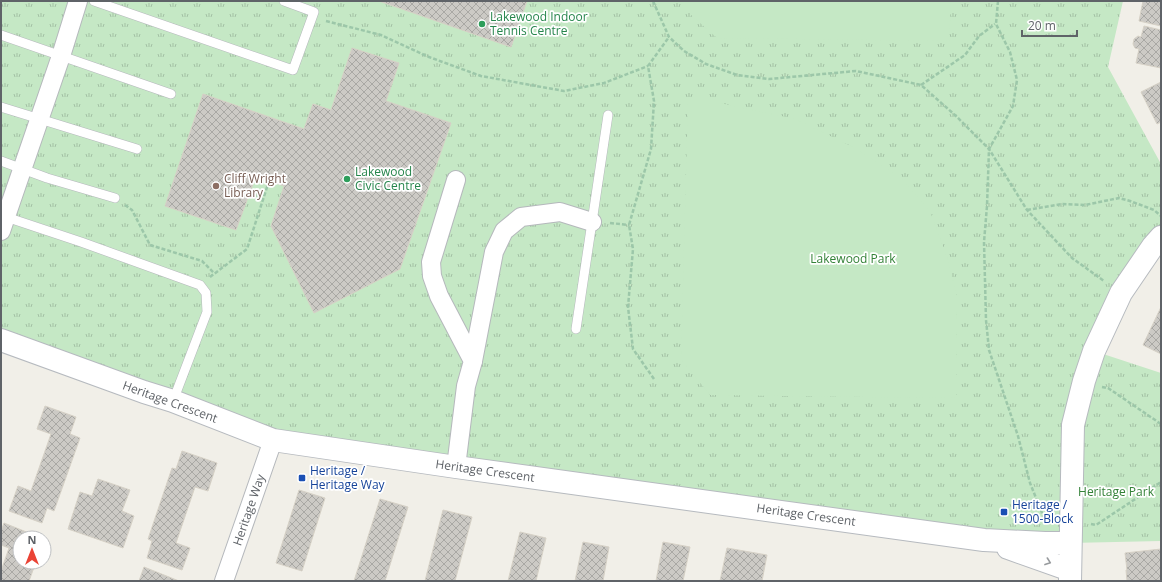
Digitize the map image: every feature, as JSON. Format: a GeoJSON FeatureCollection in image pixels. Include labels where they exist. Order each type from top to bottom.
{"type":"FeatureCollection","features":[{"type":"Feature","properties":{"kind":"street"},"geometry":{"type":"LineString","coordinates":[[3,224],[61,56],[78,1]]}},
{"type":"Feature","properties":{"kind":"street"},"geometry":{"type":"LineString","coordinates":[[456,180],[430,262],[432,276],[439,296],[473,360]]}},
{"type":"Feature","properties":{"kind":"street"},"geometry":{"type":"LineString","coordinates":[[456,467],[466,386],[473,360],[494,252],[504,231],[521,217],[540,216],[560,212],[592,222]]}},
{"type":"Feature","properties":{"kind":"street","name":"Heritage Crescent"},"geometry":{"type":"LineString","coordinates":[[984,540],[1070,576],[1073,425],[1084,381],[1094,351],[1121,293],[1153,246],[1161,237]]}},
{"type":"Feature","properties":{"kind":"street","name":"Heritage Crescent"},"geometry":{"type":"LineString","coordinates":[[1,340],[144,392],[173,401],[273,440],[456,467],[984,540],[1045,543],[1070,533]]}},
{"type":"Feature","properties":{"kind":"street","name":"Heritage Way"},"geometry":{"type":"LineString","coordinates":[[224,581],[273,440]]}},
{"type":"Feature","properties":{"kind":"lane"},"geometry":{"type":"LineString","coordinates":[[94,1],[118,5],[293,70],[314,12],[284,1]]}},
{"type":"Feature","properties":{"kind":"lane"},"geometry":{"type":"LineString","coordinates":[[1,35],[171,94]]}},
{"type":"Feature","properties":{"kind":"lane"},"geometry":{"type":"LineString","coordinates":[[1,107],[137,149]]}},
{"type":"Feature","properties":{"kind":"lane"},"geometry":{"type":"LineString","coordinates":[[576,330],[608,115]]}},
{"type":"Feature","properties":{"kind":"lane"},"geometry":{"type":"LineString","coordinates":[[1,161],[115,198]]}},
{"type":"Feature","properties":{"kind":"lane"},"geometry":{"type":"LineString","coordinates":[[3,224],[81,242],[200,285],[206,293],[207,312],[173,401]]}},
{"type":"Feature","properties":{"kind":"path"},"geometry":{"type":"LineString","coordinates":[[653,1],[669,37],[684,51],[706,64],[737,75],[769,79],[856,71],[921,85],[956,116],[989,149],[1027,210],[1072,258],[1100,279]]}},
{"type":"Feature","properties":{"kind":"path"},"geometry":{"type":"LineString","coordinates":[[998,1],[996,24],[1010,52],[1017,80],[1013,106],[989,149],[984,242],[986,320],[989,350],[1018,436],[1030,483],[1045,523],[1070,533],[1096,525],[1161,482]]}},
{"type":"Feature","properties":{"kind":"path"},"geometry":{"type":"LineString","coordinates":[[312,17],[382,35],[429,57],[481,76],[564,91],[604,83],[648,66],[669,37]]}},
{"type":"Feature","properties":{"kind":"path"},"geometry":{"type":"LineString","coordinates":[[921,85],[965,55],[979,36],[996,24]]}},
{"type":"Feature","properties":{"kind":"path"},"geometry":{"type":"LineString","coordinates":[[648,66],[654,101],[651,149],[630,225],[633,249],[628,307],[633,348],[654,379]]}},
{"type":"Feature","properties":{"kind":"path"},"geometry":{"type":"LineString","coordinates":[[200,285],[246,249],[269,181]]}},
{"type":"Feature","properties":{"kind":"path"},"geometry":{"type":"LineString","coordinates":[[115,198],[132,210],[150,245],[202,261],[214,273]]}},
{"type":"Feature","properties":{"kind":"path"},"geometry":{"type":"LineString","coordinates":[[1027,210],[1062,204],[1085,205],[1119,198],[1154,210],[1161,216]]}},
{"type":"Feature","properties":{"kind":"path"},"geometry":{"type":"LineString","coordinates":[[1108,388],[1161,424]]}},
{"type":"Feature","properties":{"kind":"green space","name":"Lakewood Park"},"geometry":{"type":"Polygon","coordinates":[[[1,1],[1123,1],[1108,67],[1161,164],[1161,237],[1094,351],[1161,373],[1161,541],[1070,543],[292,443],[1,340],[1,1]]]}},
{"type":"Feature","properties":{"kind":"green space"},"geometry":{"type":"Polygon","coordinates":[[[691,1],[951,1],[949,41],[717,38],[691,15],[691,1]]]}},
{"type":"Feature","properties":{"kind":"green space"},"geometry":{"type":"Polygon","coordinates":[[[688,103],[720,103],[795,119],[853,147],[900,177],[930,211],[948,260],[957,297],[956,398],[710,395],[681,359],[688,103]]]}},
{"type":"Feature","properties":{"kind":"building","name":"Lakewood Indoor Tennis Centre"},"geometry":{"type":"Polygon","coordinates":[[[379,1],[527,1],[511,47],[379,1]]]}},
{"type":"Feature","properties":{"kind":"building"},"geometry":{"type":"Polygon","coordinates":[[[1143,1],[1161,1],[1161,26],[1139,21],[1143,1]]]}},
{"type":"Feature","properties":{"kind":"building"},"geometry":{"type":"Polygon","coordinates":[[[1144,26],[1161,30],[1161,68],[1136,63],[1139,49],[1135,48],[1133,44],[1134,39],[1138,36],[1141,37],[1144,26]]]}},
{"type":"Feature","properties":{"kind":"building","name":"Lakewood Civic Centre"},"geometry":{"type":"Polygon","coordinates":[[[352,48],[399,63],[386,101],[451,123],[400,269],[314,313],[271,226],[284,186],[256,176],[236,230],[165,206],[203,94],[304,129],[313,104],[331,110],[352,48]]]}},
{"type":"Feature","properties":{"kind":"building"},"geometry":{"type":"Polygon","coordinates":[[[1161,82],[1161,122],[1157,124],[1141,92],[1161,82]]]}},
{"type":"Feature","properties":{"kind":"building"},"geometry":{"type":"Polygon","coordinates":[[[1161,307],[1161,354],[1143,345],[1161,307]]]}},
{"type":"Feature","properties":{"kind":"building"},"geometry":{"type":"Polygon","coordinates":[[[45,406],[76,417],[70,434],[80,438],[54,511],[47,508],[42,523],[9,511],[18,486],[31,491],[51,434],[37,429],[45,406]]]}},
{"type":"Feature","properties":{"kind":"building"},"geometry":{"type":"Polygon","coordinates":[[[182,451],[217,463],[208,491],[195,487],[176,543],[190,548],[182,570],[147,558],[152,541],[148,539],[172,468],[176,469],[182,451]]]}},
{"type":"Feature","properties":{"kind":"building"},"geometry":{"type":"Polygon","coordinates":[[[98,479],[130,490],[122,511],[134,516],[123,548],[68,529],[80,492],[92,496],[98,479]]]}},
{"type":"Feature","properties":{"kind":"building"},"geometry":{"type":"Polygon","coordinates":[[[299,490],[325,498],[302,571],[276,563],[299,490]]]}},
{"type":"Feature","properties":{"kind":"building"},"geometry":{"type":"Polygon","coordinates":[[[380,499],[408,507],[385,581],[354,581],[380,499]]]}},
{"type":"Feature","properties":{"kind":"building"},"geometry":{"type":"Polygon","coordinates":[[[443,510],[472,517],[455,581],[425,581],[443,510]]]}},
{"type":"Feature","properties":{"kind":"building"},"geometry":{"type":"Polygon","coordinates":[[[4,523],[22,530],[12,530],[12,570],[33,570],[29,581],[1,581],[1,571],[9,548],[1,545],[1,531],[4,523]]]}},
{"type":"Feature","properties":{"kind":"building"},"geometry":{"type":"Polygon","coordinates":[[[520,532],[546,538],[536,581],[508,581],[520,532]]]}},
{"type":"Feature","properties":{"kind":"building"},"geometry":{"type":"Polygon","coordinates":[[[583,542],[609,547],[603,581],[575,581],[583,542]]]}},
{"type":"Feature","properties":{"kind":"building"},"geometry":{"type":"Polygon","coordinates":[[[663,542],[690,547],[683,581],[656,581],[663,542]]]}},
{"type":"Feature","properties":{"kind":"building"},"geometry":{"type":"Polygon","coordinates":[[[727,548],[767,555],[762,581],[720,581],[727,548]]]}},
{"type":"Feature","properties":{"kind":"building"},"geometry":{"type":"Polygon","coordinates":[[[1161,549],[1161,581],[1127,581],[1125,553],[1161,549]]]}},
{"type":"Feature","properties":{"kind":"building"},"geometry":{"type":"Polygon","coordinates":[[[144,567],[179,581],[139,581],[144,567]]]}},
{"type":"Feature","properties":{"kind":"place","name":"Lakewood Indoor Tennis Centre"},"geometry":{"type":"Point","coordinates":[482,24]}},
{"type":"Feature","properties":{"kind":"place","name":"Lakewood Civic Centre"},"geometry":{"type":"Point","coordinates":[347,179]}},
{"type":"Feature","properties":{"kind":"place","name":"Cliff Wright Library"},"geometry":{"type":"Point","coordinates":[216,186]}},
{"type":"Feature","properties":{"kind":"place","name":"Heritage / Heritage Way"},"geometry":{"type":"Point","coordinates":[302,478]}},
{"type":"Feature","properties":{"kind":"place","name":"Heritage / 1500-Block"},"geometry":{"type":"Point","coordinates":[1004,512]}},
{"type":"Feature","properties":{"kind":"park label","name":"Heritage Park"},"geometry":{"type":"Point","coordinates":[1116,492]}}]}
